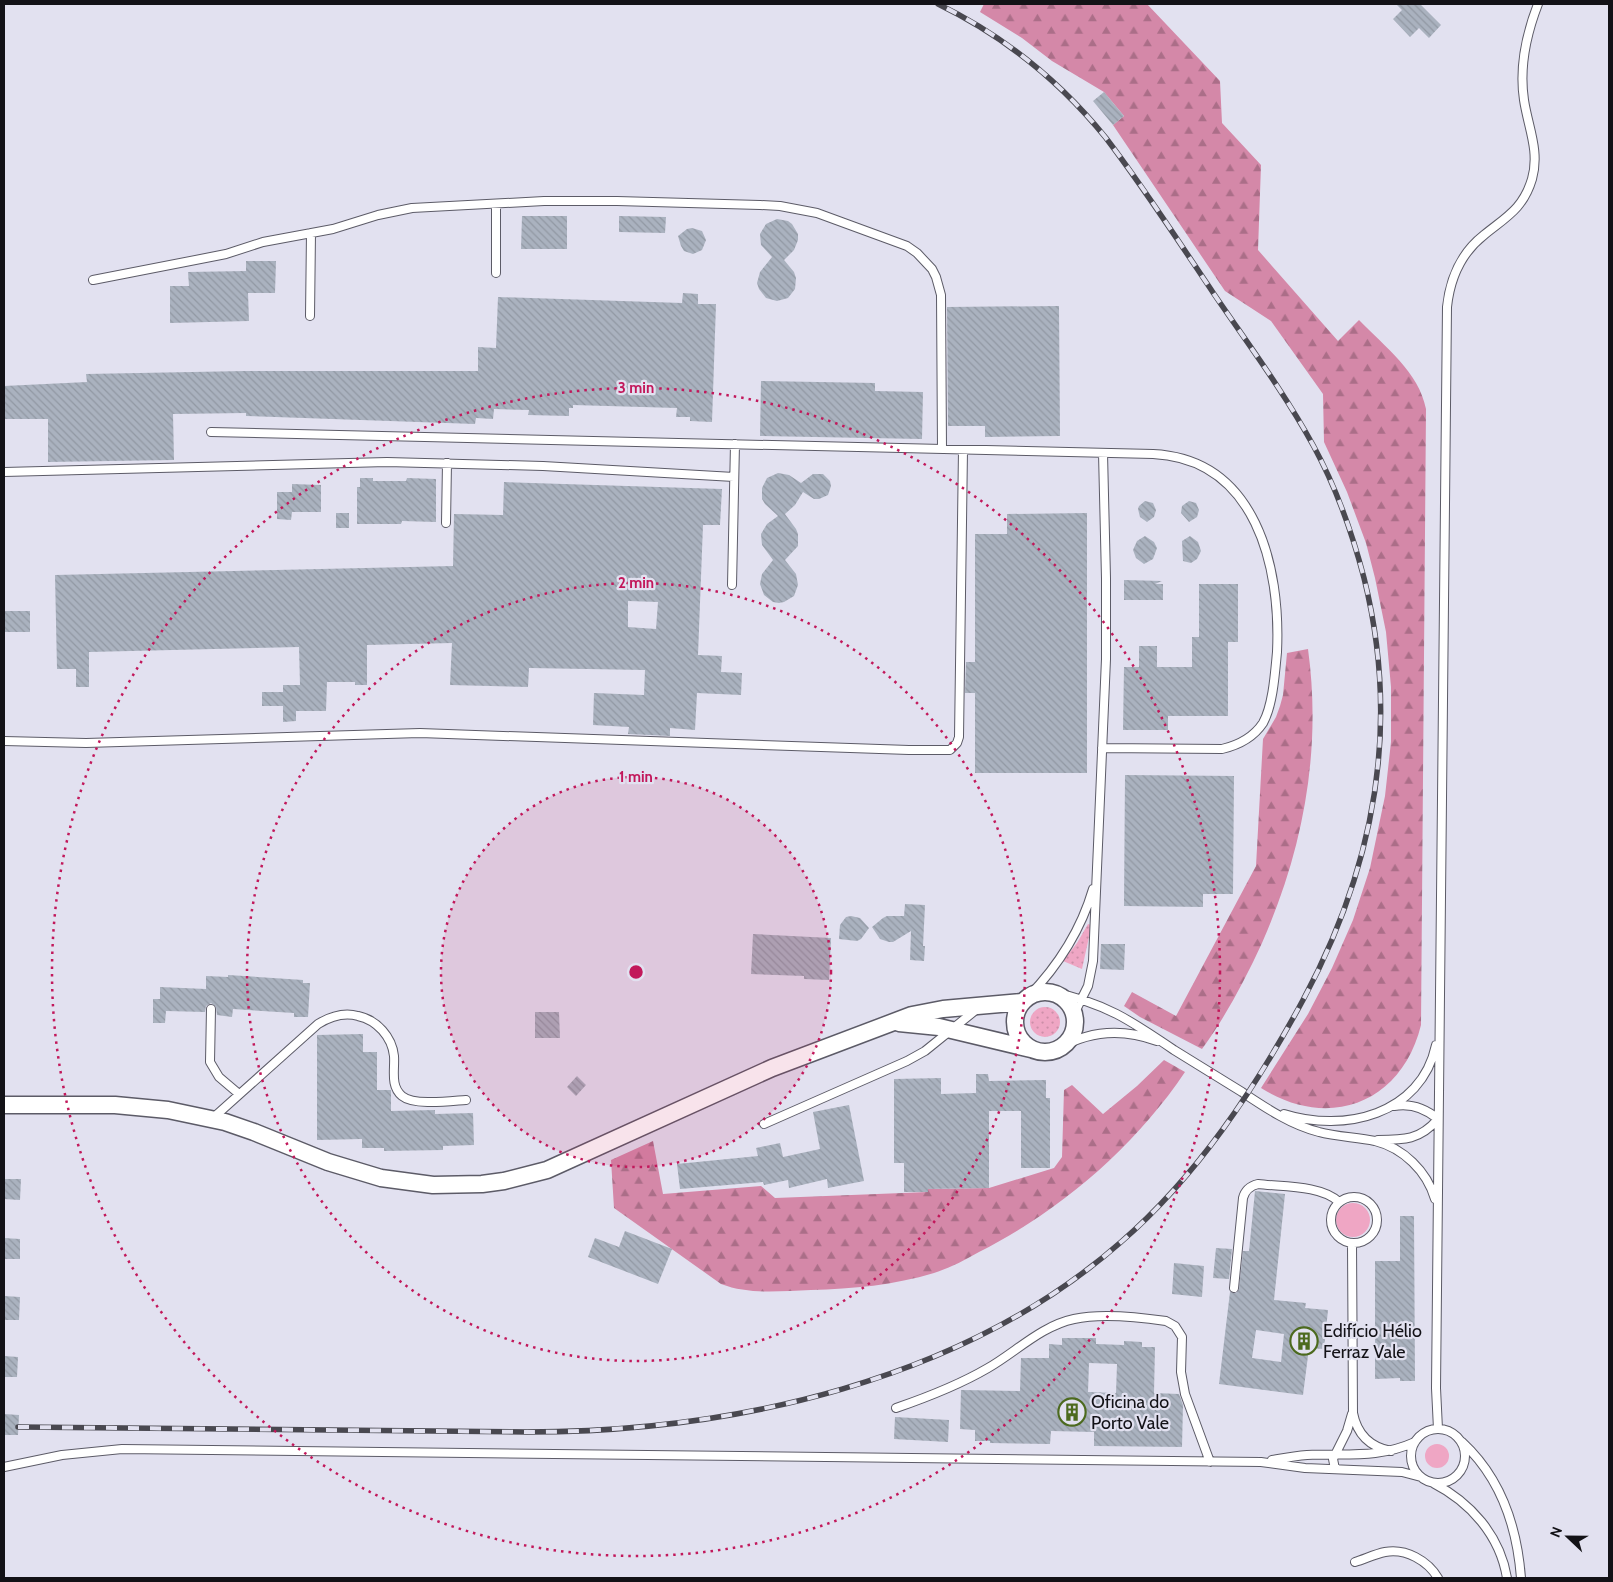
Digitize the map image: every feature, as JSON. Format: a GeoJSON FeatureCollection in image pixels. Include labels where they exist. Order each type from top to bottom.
{"type":"FeatureCollection","features":[{"type":"Feature","properties":{"kind":"street"},"geometry":{"type":"LineString","coordinates":[[4,1105],[142,1106],[168,1110],[211,1119],[254,1132],[328,1162],[381,1178],[433,1185],[474,1184],[504,1181],[547,1170],[772,1068],[908,1016],[927,1011],[1025,1000],[1036,993],[1052,992],[1066,1000],[1074,1014],[1074,1030],[1065,1044],[1050,1052],[1034,1050],[951,1030],[916,1024],[891,1024]]}},
{"type":"Feature","properties":{"kind":"street"},"geometry":{"type":"LineString","coordinates":[[1025,1000],[1015,1017],[1017,1033],[1027,1046],[1034,1050]]}},
{"type":"Feature","properties":{"kind":"lane"},"geometry":{"type":"LineString","coordinates":[[1438,1429],[1436,1388],[1437,1206],[1447,307],[1451,281],[1463,257],[1483,236],[1514,212],[1527,191],[1532,178],[1535,150],[1524,101],[1522,70],[1526,39],[1538,4]]}},
{"type":"Feature","properties":{"kind":"lane"},"geometry":{"type":"LineString","coordinates":[[93,280],[226,254],[263,242],[333,229],[378,214],[412,208],[588,200],[780,206],[801,210],[833,218],[907,246],[926,261],[936,277],[941,295],[942,449]]}},
{"type":"Feature","properties":{"kind":"lane"},"geometry":{"type":"LineString","coordinates":[[496,204],[496,272]]}},
{"type":"Feature","properties":{"kind":"lane"},"geometry":{"type":"LineString","coordinates":[[310,316],[311,233]]}},
{"type":"Feature","properties":{"kind":"lane"},"geometry":{"type":"LineString","coordinates":[[210,432],[1103,453],[1168,455],[1183,458],[1210,470],[1233,488],[1252,514],[1266,549],[1275,596],[1277,641],[1274,681],[1267,712],[1258,729],[1242,742],[1222,749],[1102,748]]}},
{"type":"Feature","properties":{"kind":"lane"},"geometry":{"type":"LineString","coordinates":[[732,585],[735,444]]}},
{"type":"Feature","properties":{"kind":"lane"},"geometry":{"type":"LineString","coordinates":[[4,741],[86,743],[420,733],[950,750],[959,738],[963,450]]}},
{"type":"Feature","properties":{"kind":"lane"},"geometry":{"type":"LineString","coordinates":[[1074,1014],[1088,986],[1093,961],[1107,619],[1103,453]]}},
{"type":"Feature","properties":{"kind":"lane"},"geometry":{"type":"LineString","coordinates":[[4,472],[387,462],[543,466],[734,477]]}},
{"type":"Feature","properties":{"kind":"lane"},"geometry":{"type":"LineString","coordinates":[[446,523],[447,463]]}},
{"type":"Feature","properties":{"kind":"lane"},"geometry":{"type":"LineString","coordinates":[[1025,1000],[1052,970],[1073,937],[1090,898],[1096,877]]}},
{"type":"Feature","properties":{"kind":"lane"},"geometry":{"type":"LineString","coordinates":[[1052,992],[1083,999],[1129,1019],[1263,1106],[1289,1120],[1318,1132],[1383,1144],[1408,1158],[1427,1179],[1437,1206]]}},
{"type":"Feature","properties":{"kind":"lane"},"geometry":{"type":"LineString","coordinates":[[764,1124],[908,1061],[925,1051],[970,1014],[983,1006]]}},
{"type":"Feature","properties":{"kind":"lane"},"geometry":{"type":"LineString","coordinates":[[211,1009],[210,1062],[219,1077],[240,1094]]}},
{"type":"Feature","properties":{"kind":"lane"},"geometry":{"type":"LineString","coordinates":[[211,1119],[318,1024],[334,1016],[350,1014],[369,1020],[377,1025],[388,1040],[394,1056],[394,1081],[398,1092],[402,1096],[414,1101],[466,1100]]}},
{"type":"Feature","properties":{"kind":"lane"},"geometry":{"type":"LineString","coordinates":[[1391,1107],[1410,1092],[1426,1072],[1435,1050],[1439,1024]]}},
{"type":"Feature","properties":{"kind":"lane"},"geometry":{"type":"LineString","coordinates":[[1058,1049],[1081,1038],[1106,1032],[1119,1032],[1144,1036],[1175,1050]]}},
{"type":"Feature","properties":{"kind":"lane"},"geometry":{"type":"LineString","coordinates":[[1263,1106],[1293,1117],[1325,1121],[1368,1116],[1400,1105],[1419,1107],[1438,1119]]}},
{"type":"Feature","properties":{"kind":"lane"},"geometry":{"type":"LineString","coordinates":[[1363,1140],[1406,1139],[1428,1130],[1438,1119]]}},
{"type":"Feature","properties":{"kind":"lane"},"geometry":{"type":"LineString","coordinates":[[1234,1288],[1243,1198],[1247,1189],[1258,1184],[1317,1191],[1328,1194],[1339,1202]]}},
{"type":"Feature","properties":{"kind":"lane"},"geometry":{"type":"LineString","coordinates":[[1349,1197],[1361,1198],[1371,1204],[1376,1214],[1376,1226],[1370,1236],[1361,1243],[1352,1243],[1338,1238],[1332,1229],[1330,1217],[1339,1202],[1349,1197]]}},
{"type":"Feature","properties":{"kind":"lane"},"geometry":{"type":"LineString","coordinates":[[1352,1243],[1353,1412],[1357,1428],[1362,1435],[1375,1446],[1391,1451]]}},
{"type":"Feature","properties":{"kind":"lane"},"geometry":{"type":"LineString","coordinates":[[896,1408],[968,1379],[1009,1355],[1039,1333],[1062,1322],[1097,1316],[1166,1321],[1175,1326],[1182,1337],[1181,1372],[1185,1394],[1210,1462]]}},
{"type":"Feature","properties":{"kind":"lane"},"geometry":{"type":"LineString","coordinates":[[1335,1469],[1333,1463],[1335,1455],[1347,1431],[1353,1412]]}},
{"type":"Feature","properties":{"kind":"lane"},"geometry":{"type":"LineString","coordinates":[[1421,1477],[1414,1468],[1411,1458],[1412,1446],[1423,1433],[1438,1429],[1450,1431],[1487,1471],[1505,1502],[1516,1536],[1521,1578]]}},
{"type":"Feature","properties":{"kind":"lane"},"geometry":{"type":"LineString","coordinates":[[1431,1482],[1436,1483],[1448,1480],[1460,1470],[1464,1454],[1458,1439]]}},
{"type":"Feature","properties":{"kind":"lane"},"geometry":{"type":"LineString","coordinates":[[1261,1462],[1306,1455],[1376,1454],[1391,1451],[1415,1442]]}},
{"type":"Feature","properties":{"kind":"lane"},"geometry":{"type":"LineString","coordinates":[[4,1467],[62,1455],[122,1450],[1261,1462],[1305,1468],[1402,1472],[1431,1482],[1465,1504],[1485,1526],[1500,1552],[1507,1578]]}},
{"type":"Feature","properties":{"kind":"lane"},"geometry":{"type":"LineString","coordinates":[[1356,1562],[1386,1552],[1403,1553],[1425,1563],[1438,1578]]}},
{"type":"Feature","properties":{"kind":"shaded area"},"geometry":{"type":"Polygon","coordinates":[[[1088,924],[1091,925],[1091,928],[1082,969],[1063,961],[1077,943],[1088,924]]]}},
{"type":"Feature","properties":{"kind":"shaded area"},"geometry":{"type":"Polygon","coordinates":[[[1045,1007],[1056,1011],[1060,1022],[1056,1033],[1045,1037],[1034,1033],[1030,1022],[1034,1011],[1045,1007]]]}},
{"type":"Feature","properties":{"kind":"shaded area"},"geometry":{"type":"Polygon","coordinates":[[[1353,1203],[1360,1204],[1365,1208],[1369,1213],[1369,1227],[1365,1232],[1360,1236],[1353,1237],[1346,1236],[1341,1232],[1337,1227],[1336,1220],[1337,1213],[1341,1208],[1346,1204],[1353,1203]]]}},
{"type":"Feature","properties":{"kind":"shaded area"},"geometry":{"type":"Polygon","coordinates":[[[1437,1444],[1442,1445],[1448,1451],[1448,1461],[1442,1467],[1437,1468],[1432,1467],[1426,1461],[1425,1456],[1426,1451],[1432,1445],[1437,1444]]]}},
{"type":"Feature","properties":{"kind":"green space"},"geometry":{"type":"Polygon","coordinates":[[[984,4],[1147,4],[1220,81],[1222,123],[1261,165],[1258,250],[1338,341],[1359,320],[1400,361],[1416,383],[1422,396],[1426,409],[1421,1025],[1411,1052],[1398,1074],[1380,1091],[1359,1102],[1336,1108],[1312,1107],[1287,1101],[1261,1088],[1308,1014],[1332,968],[1353,920],[1370,868],[1385,796],[1391,742],[1391,687],[1386,632],[1366,543],[1347,492],[1324,442],[1323,394],[1271,321],[1225,291],[1113,125],[1124,116],[1104,92],[1052,61],[1022,38],[980,12],[984,4]]]}},
{"type":"Feature","properties":{"kind":"green space"},"geometry":{"type":"Polygon","coordinates":[[[1308,649],[1312,687],[1312,725],[1306,799],[1298,836],[1276,908],[1262,943],[1235,997],[1202,1049],[1140,1017],[1124,1006],[1132,992],[1176,1016],[1256,866],[1263,739],[1280,706],[1283,695],[1287,653],[1308,649]]]}},
{"type":"Feature","properties":{"kind":"green space"},"geometry":{"type":"Polygon","coordinates":[[[1164,1060],[1185,1072],[1165,1100],[1119,1152],[1066,1197],[1009,1236],[952,1266],[934,1273],[904,1281],[873,1286],[765,1292],[743,1290],[721,1284],[614,1208],[611,1160],[653,1141],[663,1194],[761,1186],[775,1198],[928,1192],[928,1189],[989,1188],[1054,1168],[1062,1157],[1064,1090],[1072,1085],[1103,1114],[1137,1086],[1164,1060]]]}},
{"type":"Feature","properties":{"kind":"building"},"geometry":{"type":"Polygon","coordinates":[[[1396,4],[1420,4],[1441,25],[1429,38],[1419,28],[1410,37],[1393,19],[1402,10],[1396,4]]]}},
{"type":"Feature","properties":{"kind":"building"},"geometry":{"type":"Polygon","coordinates":[[[1104,92],[1124,116],[1113,125],[1093,101],[1104,92]]]}},
{"type":"Feature","properties":{"kind":"building"},"geometry":{"type":"Polygon","coordinates":[[[522,216],[567,216],[567,249],[521,249],[522,216]]]}},
{"type":"Feature","properties":{"kind":"building"},"geometry":{"type":"Polygon","coordinates":[[[619,216],[666,217],[665,233],[619,232],[619,216]]]}},
{"type":"Feature","properties":{"kind":"building"},"geometry":{"type":"Polygon","coordinates":[[[777,219],[788,221],[792,224],[798,234],[798,240],[794,250],[784,260],[794,272],[796,278],[795,289],[788,298],[777,301],[766,298],[757,283],[760,272],[772,257],[761,245],[760,234],[766,224],[777,219]]]}},
{"type":"Feature","properties":{"kind":"building"},"geometry":{"type":"Polygon","coordinates":[[[692,228],[702,231],[706,240],[702,250],[693,254],[684,251],[678,236],[687,229],[692,228]]]}},
{"type":"Feature","properties":{"kind":"building"},"geometry":{"type":"Polygon","coordinates":[[[246,261],[276,261],[275,293],[248,293],[249,321],[170,323],[170,286],[189,286],[188,272],[246,271],[246,261]]]}},
{"type":"Feature","properties":{"kind":"building"},"geometry":{"type":"Polygon","coordinates":[[[683,293],[698,294],[698,304],[716,304],[712,422],[690,421],[690,417],[676,417],[677,408],[573,405],[573,408],[569,408],[569,416],[528,415],[529,410],[494,409],[493,419],[476,418],[475,424],[246,416],[246,413],[173,414],[174,460],[48,462],[48,419],[4,419],[4,386],[87,382],[86,374],[245,371],[478,371],[478,347],[496,348],[498,297],[682,303],[683,293]]]}},
{"type":"Feature","properties":{"kind":"building"},"geometry":{"type":"Polygon","coordinates":[[[1059,306],[1060,436],[985,437],[985,426],[948,426],[947,307],[1059,306]]]}},
{"type":"Feature","properties":{"kind":"building"},"geometry":{"type":"Polygon","coordinates":[[[761,381],[875,383],[875,391],[923,392],[922,439],[760,436],[761,381]]]}},
{"type":"Feature","properties":{"kind":"building"},"geometry":{"type":"Polygon","coordinates":[[[778,473],[789,475],[801,483],[813,474],[823,474],[830,481],[831,486],[828,495],[819,499],[814,499],[803,492],[795,505],[785,514],[798,534],[798,546],[785,560],[796,574],[798,585],[794,596],[779,603],[773,602],[764,595],[760,584],[762,574],[773,560],[762,545],[761,534],[767,524],[778,516],[762,499],[762,488],[767,478],[778,473]]]}},
{"type":"Feature","properties":{"kind":"building"},"geometry":{"type":"Polygon","coordinates":[[[360,478],[373,478],[373,481],[406,481],[407,478],[436,479],[436,522],[402,521],[401,524],[357,524],[357,487],[360,487],[360,478]]]}},
{"type":"Feature","properties":{"kind":"building"},"geometry":{"type":"Polygon","coordinates":[[[504,482],[722,489],[720,525],[703,525],[698,655],[722,656],[721,672],[742,673],[741,695],[697,693],[695,730],[670,728],[670,736],[628,734],[629,727],[593,725],[594,693],[644,695],[645,670],[529,668],[528,687],[450,685],[452,643],[367,645],[367,685],[355,685],[355,682],[327,682],[326,711],[296,711],[296,721],[283,722],[283,706],[262,706],[262,692],[283,692],[283,685],[300,685],[299,647],[89,652],[89,687],[76,687],[76,669],[57,669],[55,575],[453,566],[454,514],[503,515],[504,482]],[[628,601],[628,627],[656,629],[658,602],[628,601]]]}},
{"type":"Feature","properties":{"kind":"building"},"geometry":{"type":"Polygon","coordinates":[[[292,484],[321,485],[321,512],[292,512],[291,520],[277,519],[277,492],[292,492],[292,484]]]}},
{"type":"Feature","properties":{"kind":"building"},"geometry":{"type":"Polygon","coordinates":[[[1145,501],[1153,503],[1156,510],[1154,517],[1147,522],[1140,517],[1138,509],[1145,501]]]}},
{"type":"Feature","properties":{"kind":"building"},"geometry":{"type":"Polygon","coordinates":[[[1189,501],[1196,503],[1199,510],[1197,517],[1189,522],[1181,513],[1182,506],[1189,501]]]}},
{"type":"Feature","properties":{"kind":"building"},"geometry":{"type":"Polygon","coordinates":[[[336,513],[349,513],[349,528],[336,528],[336,513]]]}},
{"type":"Feature","properties":{"kind":"building"},"geometry":{"type":"Polygon","coordinates":[[[1087,513],[1087,773],[975,773],[975,693],[965,693],[966,662],[975,662],[975,534],[1007,534],[1007,514],[1087,513]]]}},
{"type":"Feature","properties":{"kind":"building"},"geometry":{"type":"Polygon","coordinates":[[[1145,536],[1154,542],[1157,548],[1153,559],[1144,564],[1136,558],[1133,550],[1137,541],[1145,536]]]}},
{"type":"Feature","properties":{"kind":"building"},"geometry":{"type":"Polygon","coordinates":[[[1190,536],[1198,542],[1201,551],[1197,559],[1191,563],[1183,561],[1182,541],[1190,536]]]}},
{"type":"Feature","properties":{"kind":"building"},"geometry":{"type":"Polygon","coordinates":[[[1124,580],[1162,581],[1155,584],[1163,584],[1163,600],[1124,600],[1124,580]]]}},
{"type":"Feature","properties":{"kind":"building"},"geometry":{"type":"Polygon","coordinates":[[[1199,584],[1238,584],[1238,642],[1228,642],[1228,716],[1168,716],[1168,730],[1123,730],[1124,667],[1139,667],[1139,646],[1157,646],[1157,667],[1192,667],[1192,637],[1199,637],[1199,584]]]}},
{"type":"Feature","properties":{"kind":"building"},"geometry":{"type":"Polygon","coordinates":[[[4,611],[30,611],[30,632],[4,632],[4,611]]]}},
{"type":"Feature","properties":{"kind":"building"},"geometry":{"type":"Polygon","coordinates":[[[1125,775],[1234,776],[1233,894],[1203,894],[1203,907],[1124,906],[1125,775]]]}},
{"type":"Feature","properties":{"kind":"building"},"geometry":{"type":"Polygon","coordinates":[[[905,904],[925,905],[924,961],[910,960],[911,931],[893,942],[889,942],[880,939],[872,927],[887,916],[904,916],[905,904]]]}},
{"type":"Feature","properties":{"kind":"building"},"geometry":{"type":"Polygon","coordinates":[[[846,917],[860,918],[869,928],[861,939],[857,941],[839,939],[840,925],[846,917]]]}},
{"type":"Feature","properties":{"kind":"building"},"geometry":{"type":"Polygon","coordinates":[[[753,934],[831,938],[829,980],[804,979],[804,976],[751,974],[753,934]]]}},
{"type":"Feature","properties":{"kind":"building"},"geometry":{"type":"Polygon","coordinates":[[[1101,944],[1125,944],[1124,970],[1100,969],[1101,944]]]}},
{"type":"Feature","properties":{"kind":"building"},"geometry":{"type":"Polygon","coordinates":[[[228,975],[303,980],[303,983],[310,983],[308,1017],[294,1017],[294,1013],[233,1009],[232,1017],[217,1015],[216,1007],[211,1003],[206,1006],[205,1012],[166,1011],[165,1023],[153,1023],[153,999],[160,999],[160,987],[206,989],[206,976],[228,977],[228,975]]]}},
{"type":"Feature","properties":{"kind":"building"},"geometry":{"type":"Polygon","coordinates":[[[535,1012],[559,1012],[560,1038],[535,1038],[535,1012]]]}},
{"type":"Feature","properties":{"kind":"building"},"geometry":{"type":"Polygon","coordinates":[[[363,1034],[363,1052],[377,1052],[377,1090],[391,1090],[391,1111],[435,1110],[435,1114],[473,1113],[474,1145],[443,1146],[443,1150],[384,1151],[384,1148],[362,1148],[362,1139],[317,1140],[317,1035],[363,1034]]]}},
{"type":"Feature","properties":{"kind":"building"},"geometry":{"type":"Polygon","coordinates":[[[976,1074],[988,1074],[989,1081],[1046,1080],[1046,1098],[1050,1098],[1050,1168],[1021,1168],[1021,1111],[989,1111],[989,1188],[928,1189],[928,1192],[904,1192],[904,1163],[894,1163],[894,1079],[941,1078],[941,1094],[976,1093],[976,1074]]]}},
{"type":"Feature","properties":{"kind":"building"},"geometry":{"type":"Polygon","coordinates":[[[577,1076],[586,1085],[576,1096],[567,1087],[577,1076]]]}},
{"type":"Feature","properties":{"kind":"building"},"geometry":{"type":"Polygon","coordinates":[[[849,1105],[864,1181],[828,1188],[827,1179],[789,1188],[788,1180],[764,1185],[763,1182],[680,1189],[677,1164],[758,1156],[756,1148],[780,1143],[783,1157],[820,1149],[813,1112],[849,1105]]]}},
{"type":"Feature","properties":{"kind":"building"},"geometry":{"type":"Polygon","coordinates":[[[4,1179],[21,1179],[20,1200],[4,1199],[4,1179]]]}},
{"type":"Feature","properties":{"kind":"building","name":"Edifício Hélio Ferraz Vale"},"geometry":{"type":"Polygon","coordinates":[[[1255,1191],[1285,1194],[1274,1300],[1306,1303],[1305,1308],[1328,1310],[1324,1349],[1309,1348],[1303,1395],[1219,1384],[1230,1292],[1236,1293],[1239,1289],[1243,1251],[1249,1251],[1255,1191]],[[1256,1330],[1252,1358],[1281,1362],[1284,1334],[1256,1330]]]}},
{"type":"Feature","properties":{"kind":"building"},"geometry":{"type":"Polygon","coordinates":[[[1400,1216],[1414,1216],[1415,1381],[1400,1381],[1400,1378],[1375,1379],[1375,1261],[1400,1261],[1400,1216]]]}},
{"type":"Feature","properties":{"kind":"building"},"geometry":{"type":"Polygon","coordinates":[[[625,1231],[672,1249],[658,1284],[588,1257],[595,1238],[619,1247],[625,1231]]]}},
{"type":"Feature","properties":{"kind":"building"},"geometry":{"type":"Polygon","coordinates":[[[4,1238],[20,1239],[20,1259],[4,1259],[4,1238]]]}},
{"type":"Feature","properties":{"kind":"building"},"geometry":{"type":"Polygon","coordinates":[[[1216,1248],[1232,1249],[1229,1279],[1213,1278],[1216,1248]]]}},
{"type":"Feature","properties":{"kind":"building"},"geometry":{"type":"Polygon","coordinates":[[[1174,1263],[1204,1266],[1202,1297],[1172,1294],[1174,1263]]]}},
{"type":"Feature","properties":{"kind":"building"},"geometry":{"type":"Polygon","coordinates":[[[4,1296],[20,1297],[19,1320],[4,1320],[4,1296]]]}},
{"type":"Feature","properties":{"kind":"building"},"geometry":{"type":"Polygon","coordinates":[[[1062,1338],[1096,1338],[1096,1344],[1124,1345],[1124,1341],[1142,1342],[1142,1347],[1155,1347],[1154,1393],[1179,1394],[1183,1405],[1182,1447],[1094,1446],[1094,1432],[1051,1431],[1050,1444],[990,1443],[990,1441],[975,1441],[975,1430],[960,1429],[961,1390],[1020,1391],[1021,1358],[1049,1358],[1049,1344],[1062,1345],[1062,1338]],[[1089,1363],[1088,1392],[1116,1393],[1117,1364],[1089,1363]]]}},
{"type":"Feature","properties":{"kind":"building"},"geometry":{"type":"Polygon","coordinates":[[[4,1356],[18,1357],[17,1377],[4,1377],[4,1356]]]}},
{"type":"Feature","properties":{"kind":"building"},"geometry":{"type":"Polygon","coordinates":[[[4,1414],[19,1415],[18,1435],[4,1435],[4,1414]]]}},
{"type":"Feature","properties":{"kind":"building"},"geometry":{"type":"Polygon","coordinates":[[[895,1417],[949,1420],[948,1442],[894,1439],[895,1417]]]}},
{"type":"Feature","properties":{"kind":"railway"},"geometry":{"type":"LineString","coordinates":[[18,1427],[527,1432],[605,1430],[684,1422],[764,1409],[842,1389],[918,1363],[990,1330],[1059,1290],[1121,1242],[1175,1189],[1222,1130],[1265,1066],[1303,1000],[1328,950],[1348,899],[1363,847],[1374,795],[1380,742],[1380,688],[1375,633],[1364,578],[1349,527],[1336,493],[1302,425],[1161,215],[1106,138],[1070,98],[1030,62],[986,30],[938,4]]}},
{"type":"Feature","properties":{"kind":"place","name":"Edifício Hélio Ferraz Vale"},"geometry":{"type":"Point","coordinates":[1304,1341]}},
{"type":"Feature","properties":{"kind":"place","name":"Oficina do Porto Vale"},"geometry":{"type":"Point","coordinates":[1072,1412]}}]}
